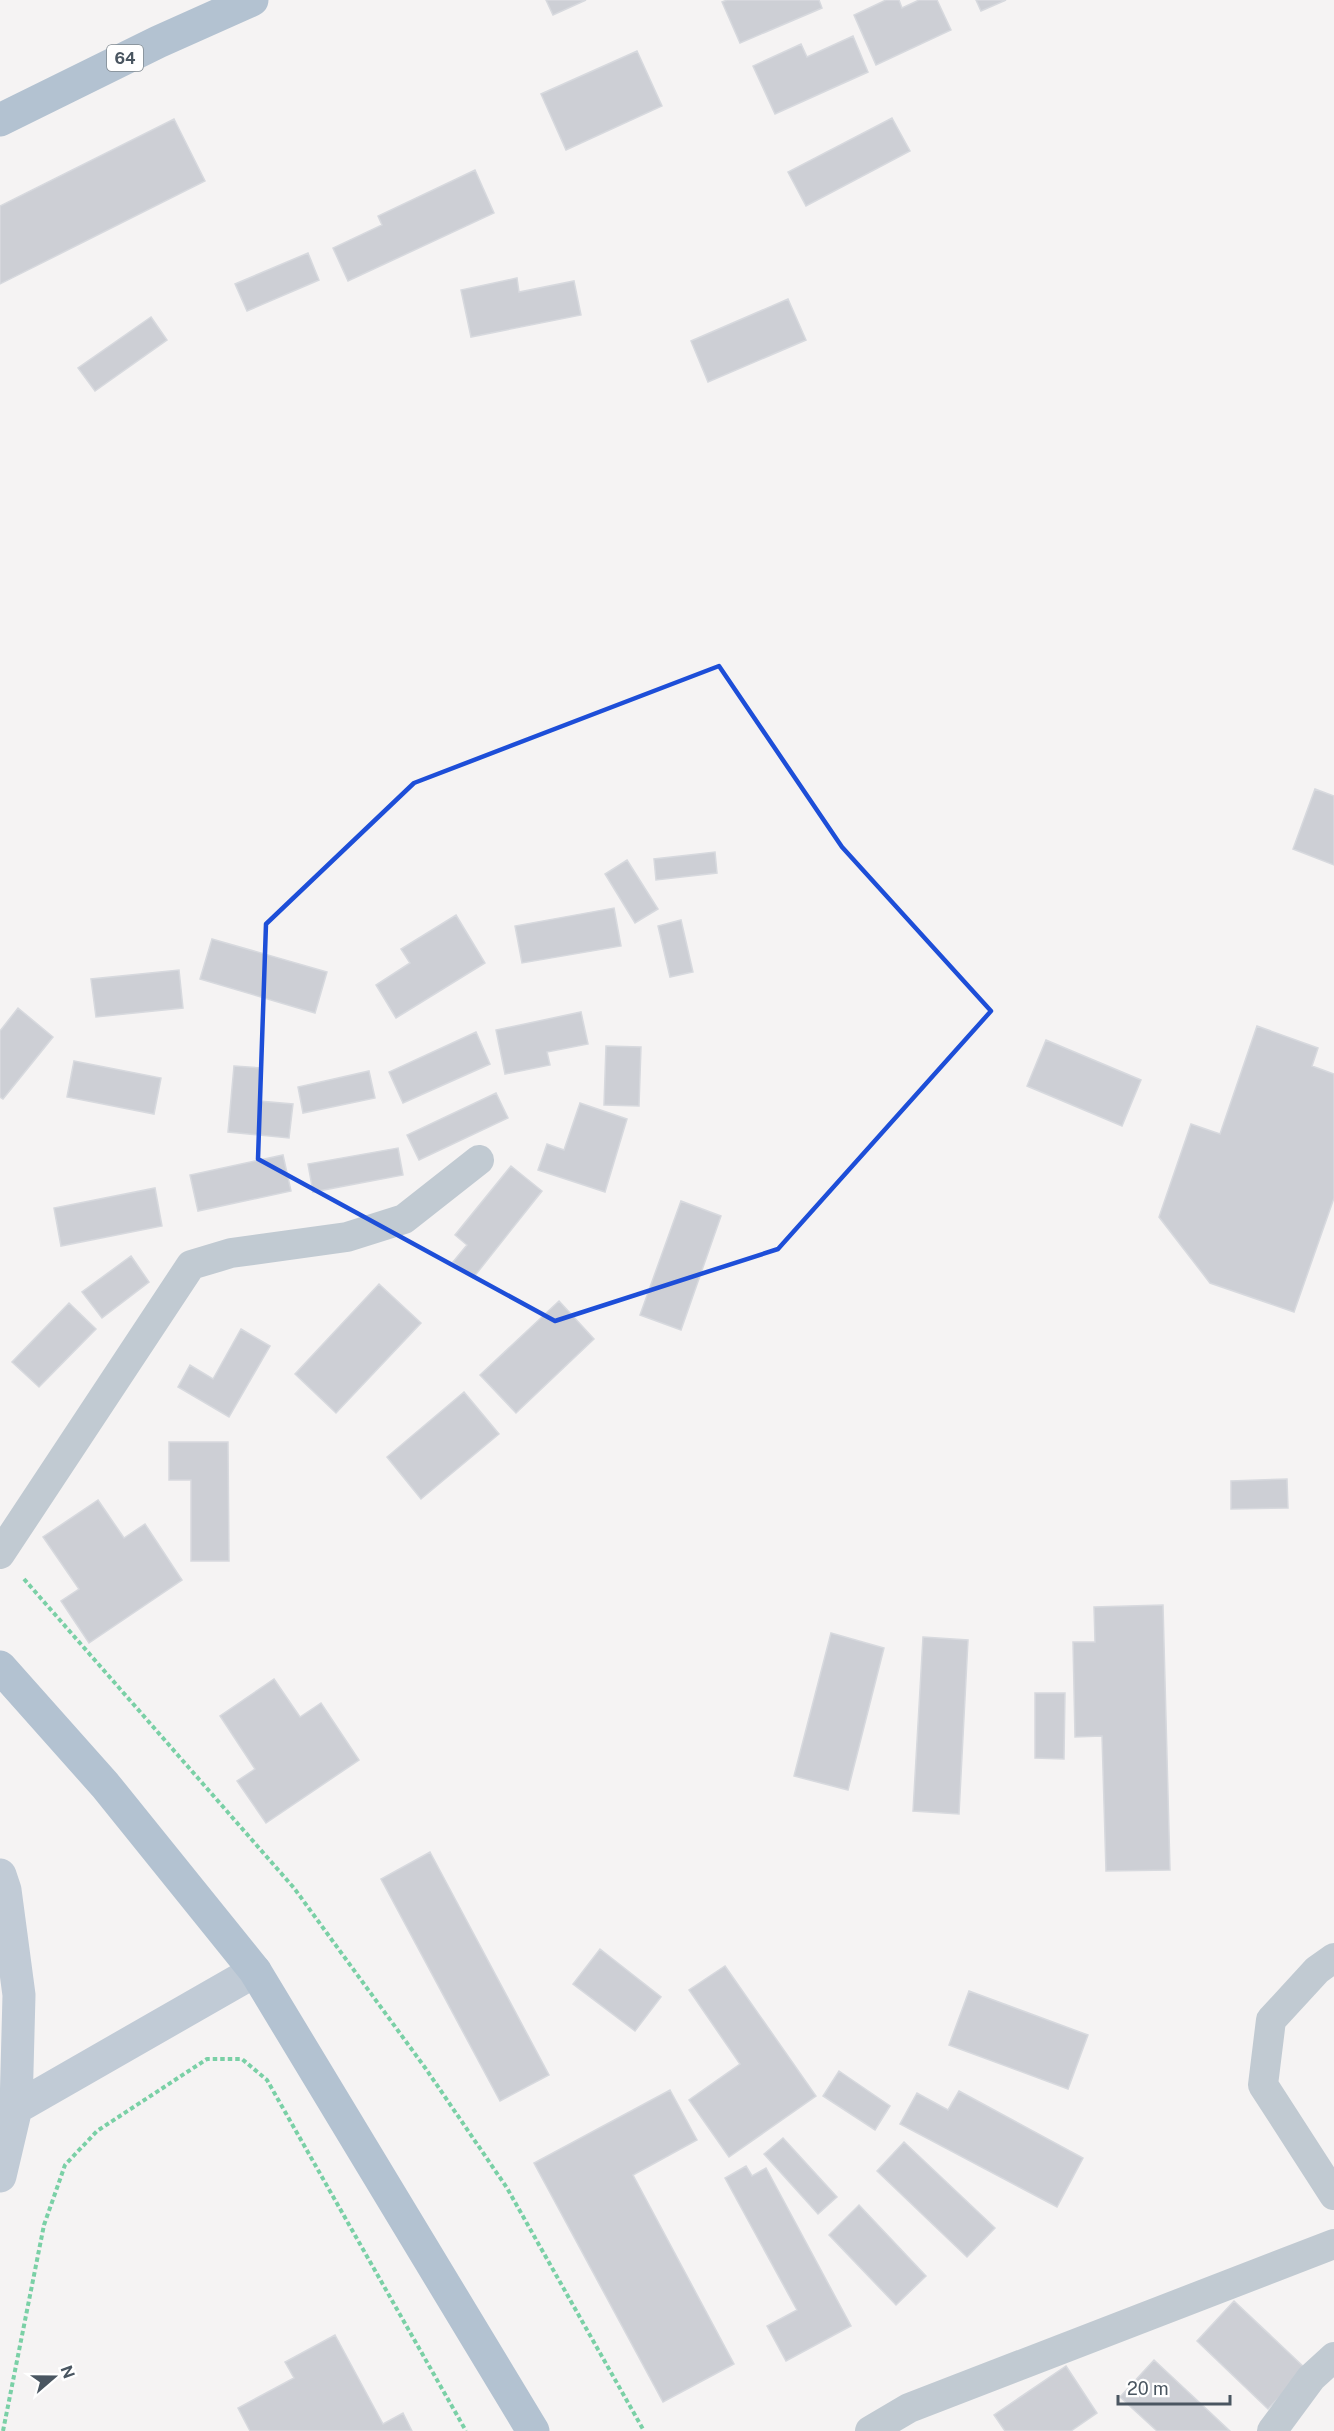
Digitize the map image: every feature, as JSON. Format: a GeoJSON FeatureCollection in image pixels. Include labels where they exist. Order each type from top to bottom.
{"type":"FeatureCollection","features":[{"type":"Feature","properties":{"kind":"main road","name":"64"},"geometry":{"type":"LineString","coordinates":[[0,120],[158,42],[252,0]]}},
{"type":"Feature","properties":{"kind":"main road"},"geometry":{"type":"LineString","coordinates":[[0,1667],[105,1785],[255,1971],[533,2431]]}},
{"type":"Feature","properties":{"kind":"main road"},"geometry":{"type":"LineString","coordinates":[[0,1875],[5,1890],[19,1995],[16,2108],[0,2176]]}},
{"type":"Feature","properties":{"kind":"main road"},"geometry":{"type":"LineString","coordinates":[[16,2108],[255,1971]]}},
{"type":"Feature","properties":{"kind":"street"},"geometry":{"type":"LineString","coordinates":[[1,1553],[191,1265],[231,1253],[347,1237],[404,1219],[479,1160]]}},
{"type":"Feature","properties":{"kind":"street"},"geometry":{"type":"LineString","coordinates":[[1334,1958],[1317,1970],[1271,2020],[1263,2085],[1334,2195]]}},
{"type":"Feature","properties":{"kind":"street"},"geometry":{"type":"LineString","coordinates":[[870,2431],[909,2408],[1334,2244]]}},
{"type":"Feature","properties":{"kind":"street"},"geometry":{"type":"LineString","coordinates":[[1272,2431],[1311,2378],[1334,2357]]}},
{"type":"Feature","properties":{"kind":"path"},"geometry":{"type":"LineString","coordinates":[[1,1553],[294,1888],[315,1916],[426,2069],[507,2188],[644,2431]]}},
{"type":"Feature","properties":{"kind":"path"},"geometry":{"type":"LineString","coordinates":[[3,2431],[44,2225],[65,2165],[97,2131],[207,2059],[242,2059],[267,2080],[466,2431]]}},
{"type":"Feature","properties":{"kind":"highlighted area"},"geometry":{"type":"Polygon","coordinates":[[[719,666],[842,847],[991,1011],[778,1249],[555,1321],[258,1159],[266,924],[414,783],[719,666]]]}},
{"type":"Feature","properties":{"kind":"building"},"geometry":{"type":"Polygon","coordinates":[[[546,0],[586,0],[553,15],[546,0]]]}},
{"type":"Feature","properties":{"kind":"building"},"geometry":{"type":"Polygon","coordinates":[[[727,0],[819,0],[822,8],[740,43],[722,2],[727,0]]]}},
{"type":"Feature","properties":{"kind":"building"},"geometry":{"type":"Polygon","coordinates":[[[886,0],[899,0],[902,8],[919,0],[937,0],[951,30],[876,65],[854,15],[886,0]]]}},
{"type":"Feature","properties":{"kind":"building"},"geometry":{"type":"Polygon","coordinates":[[[976,0],[1006,0],[981,11],[976,0]]]}},
{"type":"Feature","properties":{"kind":"building"},"geometry":{"type":"Polygon","coordinates":[[[853,36],[868,72],[775,114],[753,66],[801,44],[807,57],[853,36]]]}},
{"type":"Feature","properties":{"kind":"building"},"geometry":{"type":"Polygon","coordinates":[[[637,51],[662,106],[566,150],[541,94],[637,51]]]}},
{"type":"Feature","properties":{"kind":"building"},"geometry":{"type":"Polygon","coordinates":[[[892,118],[910,151],[806,206],[788,172],[892,118]]]}},
{"type":"Feature","properties":{"kind":"building"},"geometry":{"type":"Polygon","coordinates":[[[174,119],[205,181],[0,284],[0,206],[174,119]]]}},
{"type":"Feature","properties":{"kind":"building"},"geometry":{"type":"Polygon","coordinates":[[[475,170],[494,213],[348,281],[333,248],[382,225],[378,216],[475,170]]]}},
{"type":"Feature","properties":{"kind":"building"},"geometry":{"type":"Polygon","coordinates":[[[308,253],[319,280],[247,311],[235,284],[308,253]]]}},
{"type":"Feature","properties":{"kind":"building"},"geometry":{"type":"Polygon","coordinates":[[[517,278],[519,292],[574,281],[581,315],[471,337],[461,290],[517,278]]]}},
{"type":"Feature","properties":{"kind":"building"},"geometry":{"type":"Polygon","coordinates":[[[788,299],[806,340],[708,382],[691,341],[788,299]]]}},
{"type":"Feature","properties":{"kind":"building"},"geometry":{"type":"Polygon","coordinates":[[[151,317],[167,340],[95,391],[78,368],[151,317]]]}},
{"type":"Feature","properties":{"kind":"building"},"geometry":{"type":"Polygon","coordinates":[[[1315,789],[1334,796],[1334,865],[1293,849],[1315,789]]]}},
{"type":"Feature","properties":{"kind":"building"},"geometry":{"type":"Polygon","coordinates":[[[715,852],[717,873],[656,880],[654,859],[715,852]]]}},
{"type":"Feature","properties":{"kind":"building"},"geometry":{"type":"Polygon","coordinates":[[[627,860],[658,909],[635,923],[605,874],[627,860]]]}},
{"type":"Feature","properties":{"kind":"building"},"geometry":{"type":"Polygon","coordinates":[[[614,908],[621,946],[522,963],[515,926],[614,908]]]}},
{"type":"Feature","properties":{"kind":"building"},"geometry":{"type":"Polygon","coordinates":[[[456,915],[485,963],[396,1018],[376,985],[410,963],[401,949],[456,915]]]}},
{"type":"Feature","properties":{"kind":"building"},"geometry":{"type":"Polygon","coordinates":[[[681,920],[693,972],[670,977],[658,926],[681,920]]]}},
{"type":"Feature","properties":{"kind":"building"},"geometry":{"type":"Polygon","coordinates":[[[212,939],[327,972],[315,1013],[200,979],[212,939]]]}},
{"type":"Feature","properties":{"kind":"building"},"geometry":{"type":"Polygon","coordinates":[[[179,970],[183,1008],[96,1017],[91,979],[179,970]]]}},
{"type":"Feature","properties":{"kind":"building"},"geometry":{"type":"Polygon","coordinates":[[[18,1008],[53,1037],[3,1099],[0,1097],[0,1031],[18,1008]]]}},
{"type":"Feature","properties":{"kind":"building"},"geometry":{"type":"Polygon","coordinates":[[[581,1012],[588,1044],[547,1052],[550,1065],[505,1074],[496,1030],[581,1012]]]}},
{"type":"Feature","properties":{"kind":"building"},"geometry":{"type":"Polygon","coordinates":[[[1257,1026],[1318,1048],[1312,1066],[1334,1074],[1334,1198],[1294,1312],[1210,1283],[1159,1217],[1191,1124],[1220,1134],[1257,1026]]]}},
{"type":"Feature","properties":{"kind":"building"},"geometry":{"type":"Polygon","coordinates":[[[476,1032],[490,1064],[403,1103],[389,1072],[476,1032]]]}},
{"type":"Feature","properties":{"kind":"building"},"geometry":{"type":"Polygon","coordinates":[[[1046,1040],[1141,1080],[1122,1126],[1027,1086],[1046,1040]]]}},
{"type":"Feature","properties":{"kind":"building"},"geometry":{"type":"Polygon","coordinates":[[[606,1046],[641,1047],[639,1106],[604,1105],[606,1046]]]}},
{"type":"Feature","properties":{"kind":"building"},"geometry":{"type":"Polygon","coordinates":[[[74,1061],[161,1078],[154,1114],[67,1097],[74,1061]]]}},
{"type":"Feature","properties":{"kind":"building"},"geometry":{"type":"Polygon","coordinates":[[[234,1066],[262,1068],[259,1101],[293,1104],[289,1138],[228,1132],[234,1066]]]}},
{"type":"Feature","properties":{"kind":"building"},"geometry":{"type":"Polygon","coordinates":[[[369,1071],[375,1098],[303,1113],[298,1087],[369,1071]]]}},
{"type":"Feature","properties":{"kind":"building"},"geometry":{"type":"Polygon","coordinates":[[[496,1093],[508,1118],[419,1160],[407,1135],[496,1093]]]}},
{"type":"Feature","properties":{"kind":"building"},"geometry":{"type":"Polygon","coordinates":[[[580,1103],[627,1119],[605,1192],[538,1170],[547,1144],[564,1150],[580,1103]]]}},
{"type":"Feature","properties":{"kind":"building"},"geometry":{"type":"Polygon","coordinates":[[[398,1148],[403,1175],[313,1192],[308,1164],[398,1148]]]}},
{"type":"Feature","properties":{"kind":"building"},"geometry":{"type":"Polygon","coordinates":[[[283,1155],[291,1191],[198,1211],[190,1175],[283,1155]]]}},
{"type":"Feature","properties":{"kind":"building"},"geometry":{"type":"Polygon","coordinates":[[[511,1166],[542,1191],[473,1278],[453,1262],[467,1245],[455,1235],[511,1166]]]}},
{"type":"Feature","properties":{"kind":"building"},"geometry":{"type":"Polygon","coordinates":[[[155,1188],[162,1226],[61,1246],[54,1208],[155,1188]]]}},
{"type":"Feature","properties":{"kind":"building"},"geometry":{"type":"Polygon","coordinates":[[[681,1201],[721,1216],[681,1330],[640,1315],[681,1201]]]}},
{"type":"Feature","properties":{"kind":"building"},"geometry":{"type":"Polygon","coordinates":[[[131,1256],[149,1282],[102,1318],[82,1292],[131,1256]]]}},
{"type":"Feature","properties":{"kind":"building"},"geometry":{"type":"Polygon","coordinates":[[[379,1284],[421,1323],[336,1413],[295,1374],[379,1284]]]}},
{"type":"Feature","properties":{"kind":"building"},"geometry":{"type":"Polygon","coordinates":[[[559,1301],[594,1339],[516,1413],[480,1375],[559,1301]]]}},
{"type":"Feature","properties":{"kind":"building"},"geometry":{"type":"Polygon","coordinates":[[[69,1303],[96,1329],[39,1387],[12,1362],[69,1303]]]}},
{"type":"Feature","properties":{"kind":"building"},"geometry":{"type":"Polygon","coordinates":[[[241,1329],[270,1346],[229,1417],[178,1387],[190,1365],[213,1379],[241,1329]]]}},
{"type":"Feature","properties":{"kind":"building"},"geometry":{"type":"Polygon","coordinates":[[[464,1392],[499,1434],[421,1499],[387,1457],[464,1392]]]}},
{"type":"Feature","properties":{"kind":"building"},"geometry":{"type":"Polygon","coordinates":[[[169,1442],[228,1442],[229,1561],[191,1561],[191,1480],[169,1480],[169,1442]]]}},
{"type":"Feature","properties":{"kind":"building"},"geometry":{"type":"Polygon","coordinates":[[[1287,1479],[1288,1508],[1231,1509],[1231,1481],[1287,1479]]]}},
{"type":"Feature","properties":{"kind":"building"},"geometry":{"type":"Polygon","coordinates":[[[98,1500],[124,1538],[145,1524],[182,1580],[89,1643],[61,1601],[79,1589],[43,1537],[98,1500]]]}},
{"type":"Feature","properties":{"kind":"building"},"geometry":{"type":"Polygon","coordinates":[[[1163,1605],[1170,1870],[1106,1871],[1102,1736],[1075,1737],[1073,1642],[1095,1642],[1094,1607],[1163,1605]]]}},
{"type":"Feature","properties":{"kind":"building"},"geometry":{"type":"Polygon","coordinates":[[[831,1633],[884,1648],[848,1790],[794,1776],[831,1633]]]}},
{"type":"Feature","properties":{"kind":"building"},"geometry":{"type":"Polygon","coordinates":[[[923,1637],[968,1640],[959,1814],[913,1811],[923,1637]]]}},
{"type":"Feature","properties":{"kind":"building"},"geometry":{"type":"Polygon","coordinates":[[[274,1679],[300,1717],[321,1703],[359,1760],[266,1823],[237,1781],[255,1769],[220,1716],[274,1679]]]}},
{"type":"Feature","properties":{"kind":"building"},"geometry":{"type":"Polygon","coordinates":[[[1035,1693],[1065,1693],[1064,1759],[1035,1758],[1035,1693]]]}},
{"type":"Feature","properties":{"kind":"building"},"geometry":{"type":"Polygon","coordinates":[[[430,1852],[549,2075],[500,2101],[381,1879],[430,1852]]]}},
{"type":"Feature","properties":{"kind":"building"},"geometry":{"type":"Polygon","coordinates":[[[600,1949],[661,1997],[635,2031],[573,1984],[600,1949]]]}},
{"type":"Feature","properties":{"kind":"building"},"geometry":{"type":"Polygon","coordinates":[[[725,1966],[816,2096],[729,2157],[689,2100],[740,2064],[689,1990],[725,1966]]]}},
{"type":"Feature","properties":{"kind":"building"},"geometry":{"type":"Polygon","coordinates":[[[969,1991],[1088,2035],[1068,2089],[949,2045],[969,1991]]]}},
{"type":"Feature","properties":{"kind":"building"},"geometry":{"type":"Polygon","coordinates":[[[839,2071],[890,2106],[875,2130],[823,2096],[839,2071]]]}},
{"type":"Feature","properties":{"kind":"building"},"geometry":{"type":"Polygon","coordinates":[[[670,2090],[697,2140],[633,2175],[734,2364],[663,2402],[534,2163],[670,2090]]]}},
{"type":"Feature","properties":{"kind":"building"},"geometry":{"type":"Polygon","coordinates":[[[959,2091],[1083,2158],[1057,2207],[900,2124],[917,2093],[948,2110],[959,2091]]]}},
{"type":"Feature","properties":{"kind":"building"},"geometry":{"type":"Polygon","coordinates":[[[783,2138],[837,2197],[818,2214],[764,2154],[783,2138]]]}},
{"type":"Feature","properties":{"kind":"building"},"geometry":{"type":"Polygon","coordinates":[[[904,2142],[995,2228],[967,2257],[877,2171],[904,2142]]]}},
{"type":"Feature","properties":{"kind":"building"},"geometry":{"type":"Polygon","coordinates":[[[746,2166],[752,2176],[766,2168],[851,2326],[786,2361],[767,2326],[797,2310],[725,2178],[746,2166]]]}},
{"type":"Feature","properties":{"kind":"building"},"geometry":{"type":"Polygon","coordinates":[[[859,2205],[926,2276],[896,2305],[829,2235],[859,2205]]]}},
{"type":"Feature","properties":{"kind":"building"},"geometry":{"type":"Polygon","coordinates":[[[1234,2301],[1306,2369],[1268,2409],[1197,2341],[1234,2301]]]}},
{"type":"Feature","properties":{"kind":"building"},"geometry":{"type":"Polygon","coordinates":[[[335,2335],[383,2424],[403,2413],[412,2431],[250,2431],[238,2408],[294,2378],[285,2362],[335,2335]]]}},
{"type":"Feature","properties":{"kind":"building"},"geometry":{"type":"Polygon","coordinates":[[[1154,2360],[1230,2431],[1157,2431],[1120,2397],[1154,2360]]]}},
{"type":"Feature","properties":{"kind":"building"},"geometry":{"type":"Polygon","coordinates":[[[1066,2366],[1097,2413],[1071,2431],[1005,2431],[994,2415],[1066,2366]]]}}]}
